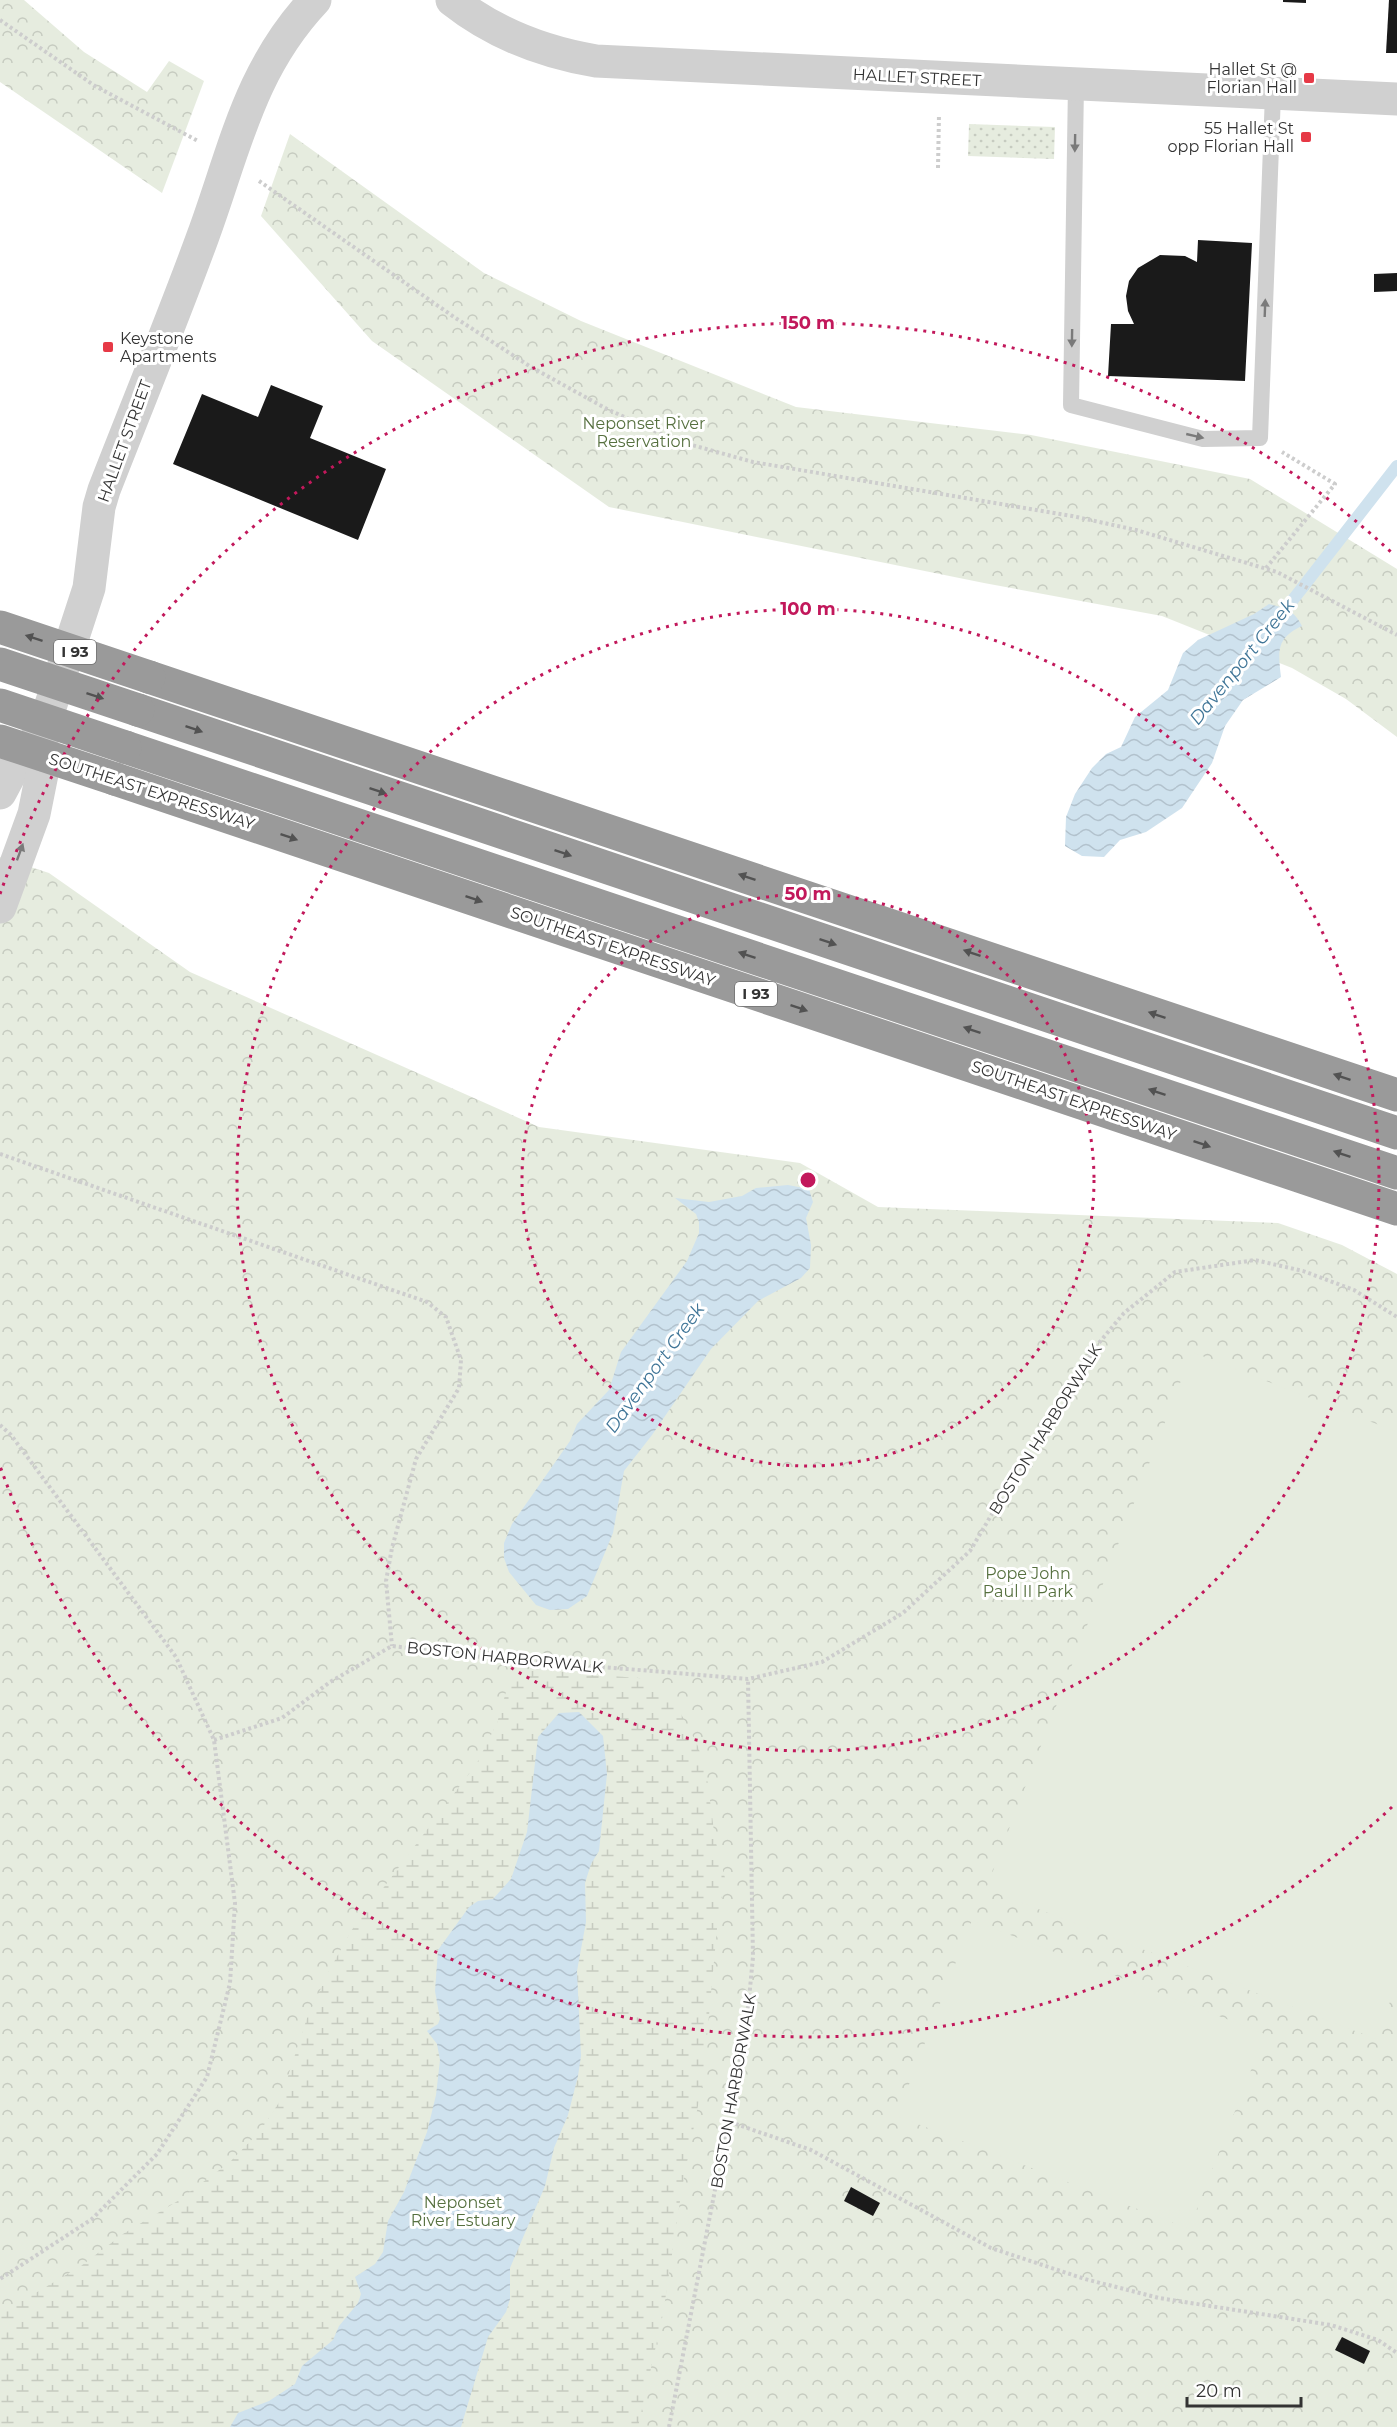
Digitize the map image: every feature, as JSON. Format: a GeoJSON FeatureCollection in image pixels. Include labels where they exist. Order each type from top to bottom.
{"type":"FeatureCollection","features":[{"type":"Feature","properties":{"kind":"highway","name":"I 93"},"geometry":{"type":"LineString","coordinates":[[0,627],[1397,1095]]}},
{"type":"Feature","properties":{"kind":"highway","name":"I 93"},"geometry":{"type":"LineString","coordinates":[[0,664],[1397,1133]]}},
{"type":"Feature","properties":{"kind":"highway","name":"I 93"},"geometry":{"type":"LineString","coordinates":[[0,705],[1397,1173]]}},
{"type":"Feature","properties":{"kind":"highway","name":"SOUTHEAST EXPRESSWAY"},"geometry":{"type":"LineString","coordinates":[[0,741],[1397,1209]]}},
{"type":"Feature","properties":{"kind":"street","name":"HALLET STREET"},"geometry":{"type":"LineString","coordinates":[[0,907],[39,794],[42,774],[42,732],[89,588],[99,507],[104,490],[203,236],[242,118],[275,49],[315,0]]}},
{"type":"Feature","properties":{"kind":"street","name":"HALLET STREET"},"geometry":{"type":"LineString","coordinates":[[452,0],[499,31],[521,41],[567,56],[597,61],[1397,99]]}},
{"type":"Feature","properties":{"kind":"street","name":"HALLET STREET"},"geometry":{"type":"LineString","coordinates":[[0,793],[16,763],[42,732]]}},
{"type":"Feature","properties":{"kind":"lane"},"geometry":{"type":"LineString","coordinates":[[1076,84],[1071,405],[1203,439],[1260,438],[1273,94]]}},
{"type":"Feature","properties":{"kind":"path"},"geometry":{"type":"LineString","coordinates":[[0,20],[95,86],[192,136]]}},
{"type":"Feature","properties":{"kind":"path"},"geometry":{"type":"LineString","coordinates":[[938,168],[939,78]]}},
{"type":"Feature","properties":{"kind":"path"},"geometry":{"type":"LineString","coordinates":[[266,185],[453,316],[531,367],[607,409],[674,440],[753,462],[1104,522],[1200,547],[1288,577],[1397,635]]}},
{"type":"Feature","properties":{"kind":"path"},"geometry":{"type":"LineString","coordinates":[[1260,438],[1335,484],[1266,568]]}},
{"type":"Feature","properties":{"kind":"path"},"geometry":{"type":"LineString","coordinates":[[0,1154],[427,1302],[446,1317],[461,1360],[459,1388],[416,1459],[392,1548],[386,1581],[392,1646]]}},
{"type":"Feature","properties":{"kind":"path","name":"BOSTON HARBORWALK"},"geometry":{"type":"LineString","coordinates":[[214,1740],[282,1718],[330,1682],[392,1646],[482,1657],[748,1679],[822,1662],[903,1613],[970,1551],[1008,1487],[1065,1404],[1093,1350],[1124,1313],[1175,1272],[1255,1260],[1303,1271],[1354,1290],[1397,1317]]}},
{"type":"Feature","properties":{"kind":"path"},"geometry":{"type":"LineString","coordinates":[[0,1425],[11,1435],[176,1657],[214,1740],[235,1903],[230,1983],[207,2077],[158,2154],[92,2219],[0,2279]]}},
{"type":"Feature","properties":{"kind":"path","name":"BOSTON HARBORWALK"},"geometry":{"type":"LineString","coordinates":[[669,2427],[730,2122],[746,2030],[753,1957],[748,1679]]}},
{"type":"Feature","properties":{"kind":"path"},"geometry":{"type":"LineString","coordinates":[[730,2122],[811,2150],[991,2248],[1085,2279],[1159,2298],[1331,2325],[1378,2340],[1397,2353]]}},
{"type":"Feature","properties":{"kind":"green space"},"geometry":{"type":"Polygon","coordinates":[[[0,0],[24,0],[84,52],[147,92],[169,61],[204,81],[162,193],[0,82],[0,0]]]}},
{"type":"Feature","properties":{"kind":"green space"},"geometry":{"type":"Polygon","coordinates":[[[969,124],[1055,127],[1054,159],[968,156],[969,124]]]}},
{"type":"Feature","properties":{"kind":"green space","name":"Neponset River Reservation"},"geometry":{"type":"Polygon","coordinates":[[[290,134],[484,273],[581,321],[796,407],[1031,435],[1250,479],[1397,569],[1397,737],[1346,699],[1292,668],[1162,616],[984,583],[609,507],[372,341],[261,216],[290,134]]]}},
{"type":"Feature","properties":{"kind":"green space","name":"Pope John Paul II Park"},"geometry":{"type":"Polygon","coordinates":[[[0,857],[49,873],[190,972],[539,1127],[800,1163],[878,1207],[1278,1223],[1342,1245],[1397,1274],[1397,2427],[0,2427],[0,857]]]}},
{"type":"Feature","properties":{"kind":"green space"},"geometry":{"type":"Polygon","coordinates":[[[1192,1352],[1397,1432],[1397,1983],[1376,2039],[986,1889],[1192,1352]]]}},
{"type":"Feature","properties":{"kind":"green space","name":"Neponset River Estuary"},"geometry":{"type":"Polygon","coordinates":[[[513,1668],[650,1679],[673,1699],[697,1744],[706,1770],[715,1839],[725,1878],[718,1918],[703,2080],[682,2188],[663,2314],[638,2427],[0,2427],[0,2310],[27,2298],[81,2266],[123,2234],[176,2202],[230,2162],[260,2131],[280,2101],[307,2018],[329,1971],[351,1931],[477,1763],[497,1723],[513,1668]]]}},
{"type":"Feature","properties":{"kind":"green space"},"geometry":{"type":"Polygon","coordinates":[[[972,1920],[1265,2034],[1189,2229],[897,2116],[972,1920]]]}},
{"type":"Feature","properties":{"kind":"water"},"geometry":{"type":"Polygon","coordinates":[[[1269,604],[1296,616],[1302,626],[1287,635],[1283,641],[1279,653],[1281,677],[1243,700],[1225,726],[1212,763],[1182,808],[1146,832],[1120,840],[1104,857],[1082,856],[1065,846],[1066,817],[1075,794],[1092,768],[1106,754],[1121,747],[1135,717],[1168,690],[1183,653],[1198,640],[1254,614],[1269,604]]]}},
{"type":"Feature","properties":{"kind":"water"},"geometry":{"type":"Polygon","coordinates":[[[788,1185],[809,1189],[813,1202],[806,1218],[811,1245],[810,1268],[801,1278],[758,1301],[711,1349],[652,1435],[624,1471],[613,1533],[587,1596],[568,1609],[550,1610],[536,1605],[509,1572],[504,1558],[504,1543],[512,1524],[570,1441],[577,1424],[609,1390],[621,1352],[687,1261],[699,1233],[699,1222],[696,1214],[675,1198],[709,1202],[742,1196],[756,1188],[788,1185]]]}},
{"type":"Feature","properties":{"kind":"water"},"geometry":{"type":"Polygon","coordinates":[[[579,1712],[603,1736],[607,1774],[599,1851],[591,1864],[585,1883],[586,1922],[577,1971],[581,2056],[578,2076],[568,2115],[554,2148],[545,2186],[510,2268],[510,2299],[506,2312],[488,2337],[461,2427],[230,2427],[238,2413],[269,2401],[295,2384],[302,2366],[333,2340],[339,2326],[358,2303],[361,2294],[355,2277],[375,2264],[383,2252],[388,2221],[404,2192],[427,2132],[436,2095],[440,2060],[437,2044],[427,2031],[438,2024],[440,2019],[435,1991],[438,1950],[469,1907],[478,1901],[493,1899],[511,1879],[527,1832],[538,1737],[559,1713],[579,1712]]]}},
{"type":"Feature","properties":{"kind":"building"},"geometry":{"type":"Polygon","coordinates":[[[1283,0],[1306,0],[1306,3],[1283,2],[1283,0]]]}},
{"type":"Feature","properties":{"kind":"building"},"geometry":{"type":"Polygon","coordinates":[[[1389,0],[1397,0],[1397,53],[1386,53],[1389,0]]]}},
{"type":"Feature","properties":{"kind":"building"},"geometry":{"type":"Polygon","coordinates":[[[1198,240],[1252,243],[1245,381],[1108,376],[1111,324],[1134,324],[1128,311],[1126,296],[1129,281],[1138,268],[1160,255],[1185,256],[1197,262],[1198,240]]]}},
{"type":"Feature","properties":{"kind":"building"},"geometry":{"type":"Polygon","coordinates":[[[1397,273],[1397,291],[1374,292],[1374,274],[1397,273]]]}},
{"type":"Feature","properties":{"kind":"building"},"geometry":{"type":"Polygon","coordinates":[[[271,385],[323,406],[310,438],[386,469],[358,540],[173,464],[202,394],[258,417],[271,385]]]}},
{"type":"Feature","properties":{"kind":"building"},"geometry":{"type":"Polygon","coordinates":[[[851,2187],[880,2203],[873,2216],[844,2201],[851,2187]]]}},
{"type":"Feature","properties":{"kind":"building"},"geometry":{"type":"Polygon","coordinates":[[[1342,2337],[1370,2351],[1364,2364],[1335,2350],[1342,2337]]]}},
{"type":"Feature","properties":{"kind":"waterway","name":"Davenport Creek"},"geometry":{"type":"LineString","coordinates":[[1278,619],[1397,466]]}},
{"type":"Feature","properties":{"kind":"place","name":"Hallet St @ Florian Hall"},"geometry":{"type":"Point","coordinates":[1309,78]}},
{"type":"Feature","properties":{"kind":"place","name":"55 Hallet St opp Florian Hall"},"geometry":{"type":"Point","coordinates":[1306,137]}},
{"type":"Feature","properties":{"kind":"place","name":"Keystone Apartments"},"geometry":{"type":"Point","coordinates":[108,347]}}]}
